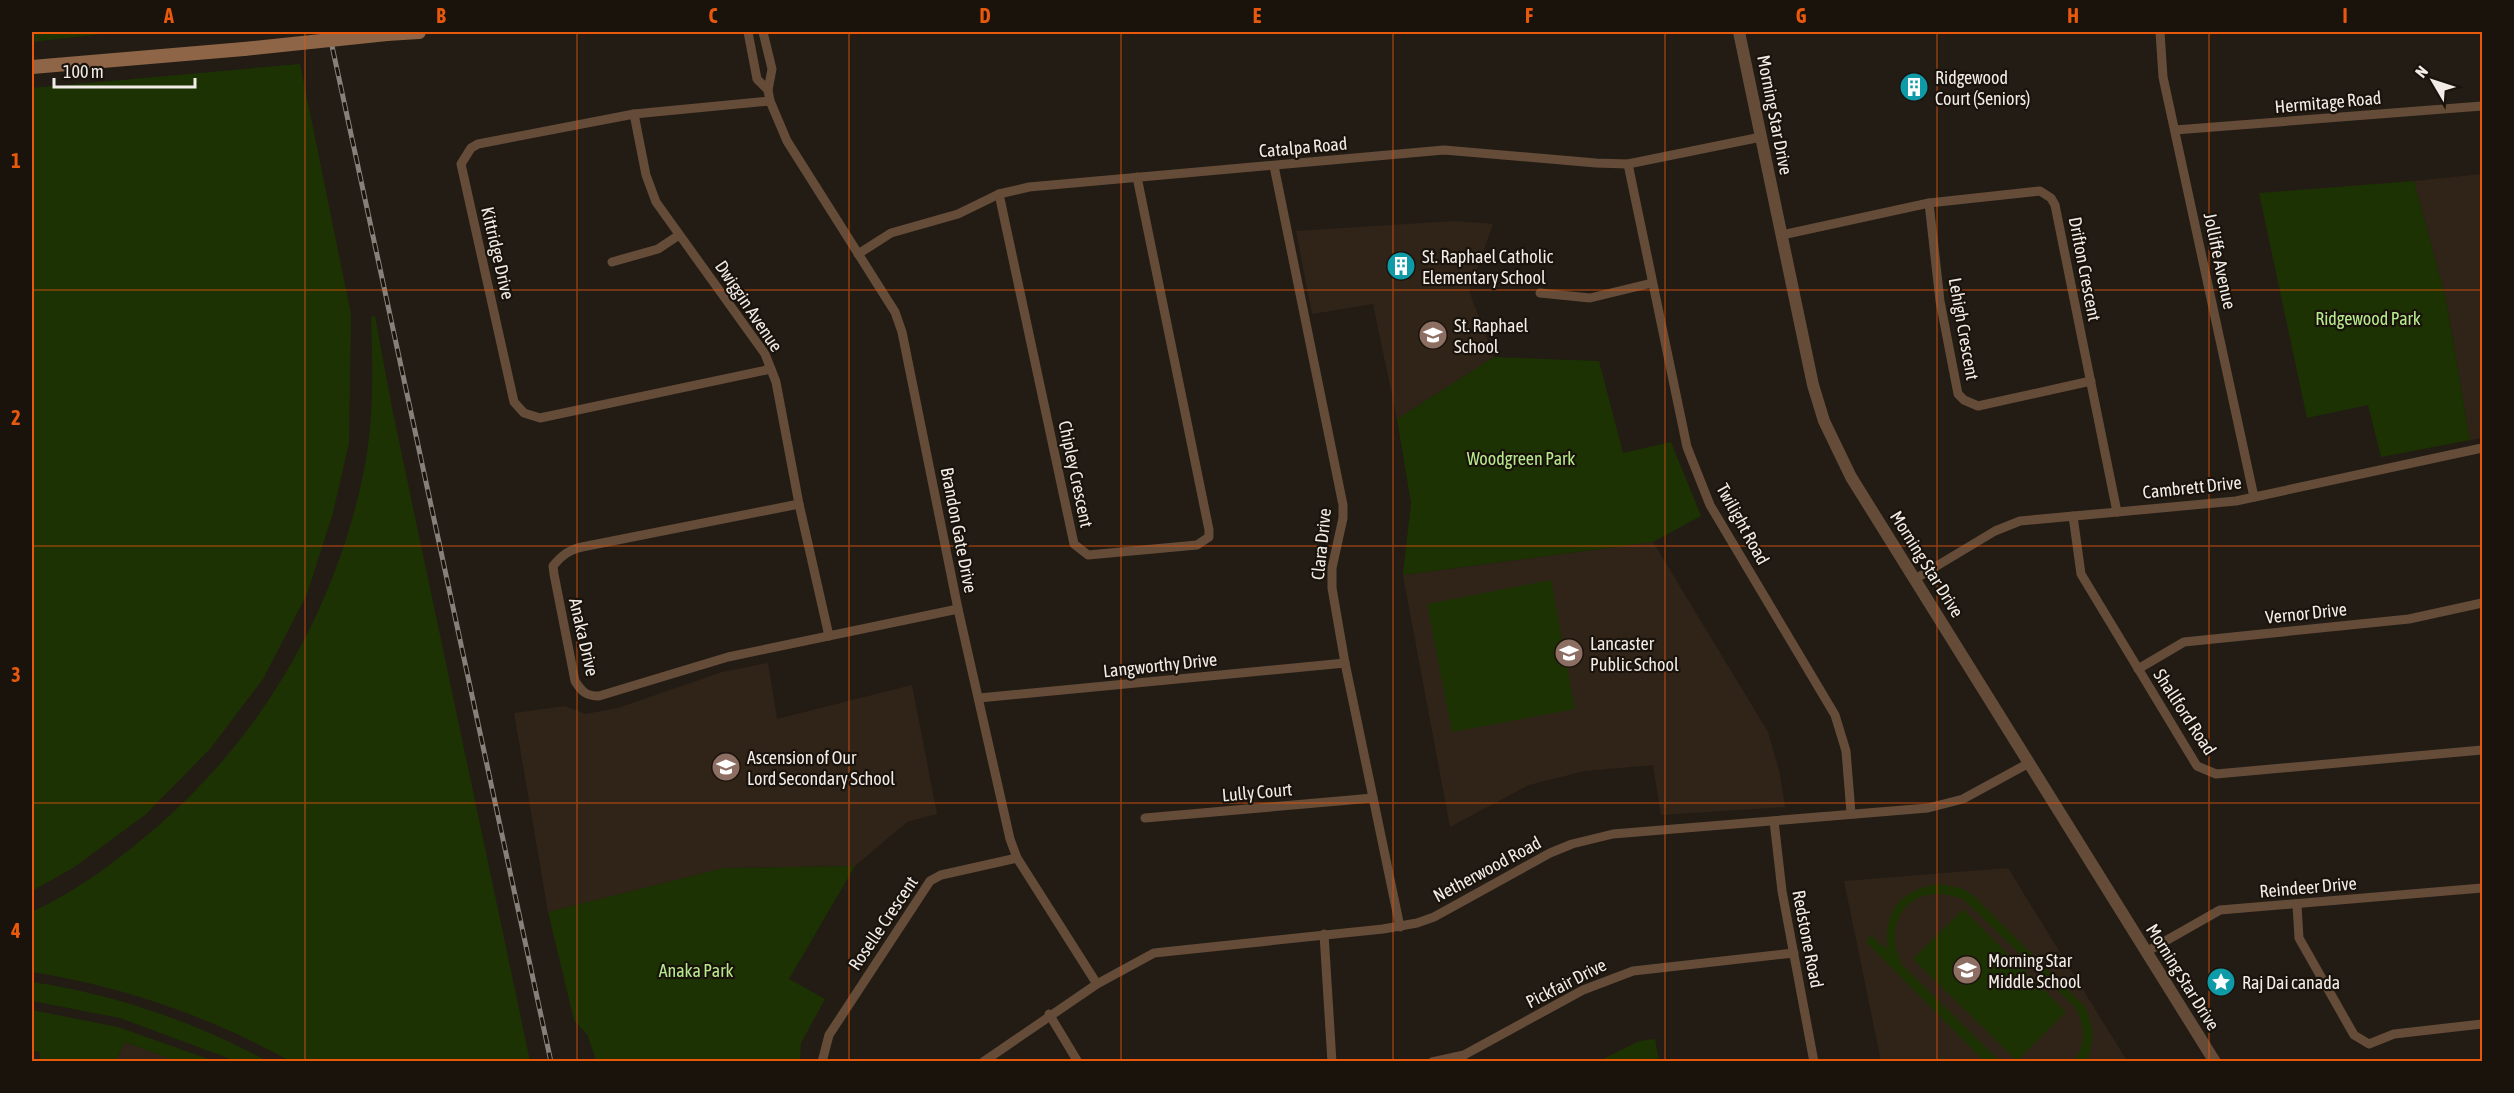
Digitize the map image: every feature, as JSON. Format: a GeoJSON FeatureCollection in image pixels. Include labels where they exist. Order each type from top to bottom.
{"type":"FeatureCollection","features":[{"type":"Feature","properties":{"kind":"main road"},"geometry":{"type":"LineString","coordinates":[[32,68],[419,32]]}},
{"type":"Feature","properties":{"kind":"street","name":"Brandon Gate Drive"},"geometry":{"type":"LineString","coordinates":[[748,32],[757,79],[768,90]]}},
{"type":"Feature","properties":{"kind":"street","name":"Brandon Gate Drive"},"geometry":{"type":"LineString","coordinates":[[763,32],[771,69],[768,90],[770,101],[794,154],[895,312],[902,332],[958,609],[1010,839],[1017,858],[1097,984]]}},
{"type":"Feature","properties":{"kind":"street","name":"Morning Star Drive"},"geometry":{"type":"LineString","coordinates":[[1740,32],[1814,385],[1824,422],[1851,477],[2215,1062]]}},
{"type":"Feature","properties":{"kind":"street","name":"Jolliffe Avenue"},"geometry":{"type":"LineString","coordinates":[[2160,32],[2163,77],[2254,497]]}},
{"type":"Feature","properties":{"kind":"street","name":"Kittridge Drive"},"geometry":{"type":"LineString","coordinates":[[770,101],[634,114],[478,144],[471,148],[461,164],[517,408],[533,418],[540,418],[771,369]]}},
{"type":"Feature","properties":{"kind":"street","name":"Hermitage Road"},"geometry":{"type":"LineString","coordinates":[[2175,130],[2482,106]]}},
{"type":"Feature","properties":{"kind":"street","name":"Dwiggin Avenue"},"geometry":{"type":"LineString","coordinates":[[634,114],[649,186],[656,202],[765,354],[776,382],[799,504],[829,636]]}},
{"type":"Feature","properties":{"kind":"street","name":"Catalpa Road"},"geometry":{"type":"LineString","coordinates":[[858,254],[891,233],[958,214],[999,194],[1029,187],[1444,150],[1628,164],[1761,137]]}},
{"type":"Feature","properties":{"kind":"street","name":"Twilight Road"},"geometry":{"type":"LineString","coordinates":[[1628,164],[1687,447],[1710,505],[1835,715],[1846,751],[1851,813]]}},
{"type":"Feature","properties":{"kind":"street","name":"Clara Drive"},"geometry":{"type":"LineString","coordinates":[[1274,166],[1343,505],[1343,518],[1332,568],[1332,588],[1345,663],[1400,927]]}},
{"type":"Feature","properties":{"kind":"street","name":"Chipley Crescent"},"geometry":{"type":"LineString","coordinates":[[999,194],[1074,544],[1088,555],[1197,545],[1209,537],[1209,530],[1137,177]]}},
{"type":"Feature","properties":{"kind":"street","name":"Drifton Crescent"},"geometry":{"type":"LineString","coordinates":[[1782,235],[1929,203],[2040,190],[2051,198],[2055,205],[2117,512]]}},
{"type":"Feature","properties":{"kind":"street","name":"Lehigh Crescent"},"geometry":{"type":"LineString","coordinates":[[1929,203],[1940,301],[1958,394],[1964,400],[1978,406],[2091,381]]}},
{"type":"Feature","properties":{"kind":"street"},"geometry":{"type":"LineString","coordinates":[[612,262],[658,249],[679,235]]}},
{"type":"Feature","properties":{"kind":"street"},"geometry":{"type":"LineString","coordinates":[[1540,293],[1590,298],[1652,283]]}},
{"type":"Feature","properties":{"kind":"street","name":"Cambrett Drive"},"geometry":{"type":"LineString","coordinates":[[1915,579],[2006,525],[2073,516],[2217,504],[2482,448]]}},
{"type":"Feature","properties":{"kind":"street","name":"Anaka Drive"},"geometry":{"type":"LineString","coordinates":[[799,504],[570,550],[553,566],[574,681],[588,696],[599,696],[728,657],[958,609]]}},
{"type":"Feature","properties":{"kind":"street","name":"Shallford Road"},"geometry":{"type":"LineString","coordinates":[[2073,516],[2081,574],[2197,766],[2216,774],[2482,750]]}},
{"type":"Feature","properties":{"kind":"street","name":"Vernor Drive"},"geometry":{"type":"LineString","coordinates":[[2138,669],[2184,642],[2409,619],[2482,603]]}},
{"type":"Feature","properties":{"kind":"street","name":"Langworthy Drive"},"geometry":{"type":"LineString","coordinates":[[979,698],[1345,663]]}},
{"type":"Feature","properties":{"kind":"street","name":"Netherwood Road"},"geometry":{"type":"LineString","coordinates":[[983,1062],[1049,1014],[1155,952],[1400,927],[1434,917],[1550,853],[1572,844],[1613,834],[1928,808],[1953,802],[1979,791],[2029,763]]}},
{"type":"Feature","properties":{"kind":"street","name":"Lully Court"},"geometry":{"type":"LineString","coordinates":[[1145,818],[1373,798]]}},
{"type":"Feature","properties":{"kind":"street","name":"Redstone Road"},"geometry":{"type":"LineString","coordinates":[[1774,821],[1776,858],[1814,1062]]}},
{"type":"Feature","properties":{"kind":"street","name":"Roselle Crescent"},"geometry":{"type":"LineString","coordinates":[[822,1062],[829,1035],[930,881],[940,875],[1017,858]]}},
{"type":"Feature","properties":{"kind":"street","name":"Reindeer Drive"},"geometry":{"type":"LineString","coordinates":[[2146,952],[2211,913],[2482,888]]}},
{"type":"Feature","properties":{"kind":"street"},"geometry":{"type":"LineString","coordinates":[[2297,905],[2299,938],[2354,1035],[2362,1042],[2369,1044],[2394,1034],[2482,1024]]}},
{"type":"Feature","properties":{"kind":"street"},"geometry":{"type":"LineString","coordinates":[[1324,934],[1332,1062]]}},
{"type":"Feature","properties":{"kind":"street","name":"Pickfair Drive"},"geometry":{"type":"LineString","coordinates":[[1432,1062],[1464,1058],[1583,990],[1633,970],[1794,953]]}},
{"type":"Feature","properties":{"kind":"street"},"geometry":{"type":"LineString","coordinates":[[1049,1014],[1078,1062]]}},
{"type":"Feature","properties":{"kind":"shaded area"},"geometry":{"type":"Polygon","coordinates":[[[2482,174],[2482,438],[2470,440],[2446,299],[2414,181],[2482,174]]]}},
{"type":"Feature","properties":{"kind":"shaded area","name":"St. Raphael School"},"geometry":{"type":"Polygon","coordinates":[[[1454,221],[1493,224],[1469,291],[1494,357],[1397,419],[1373,304],[1312,314],[1296,231],[1454,221]]]}},
{"type":"Feature","properties":{"kind":"shaded area","name":"Lancaster Public School"},"geometry":{"type":"Polygon","coordinates":[[[1653,542],[1768,732],[1780,774],[1785,807],[1661,815],[1653,765],[1585,771],[1529,785],[1450,827],[1403,575],[1653,542]]]}},
{"type":"Feature","properties":{"kind":"shaded area","name":"Ascension of Our Lord Secondary School"},"geometry":{"type":"Polygon","coordinates":[[[768,663],[777,719],[912,685],[937,814],[907,822],[855,866],[724,868],[548,912],[514,713],[565,706],[585,714],[618,708],[722,672],[768,663]]]}},
{"type":"Feature","properties":{"kind":"shaded area","name":"Morning Star Middle School"},"geometry":{"type":"Polygon","coordinates":[[[2008,868],[2127,1061],[1881,1061],[1844,881],[2008,868]]]}},
{"type":"Feature","properties":{"kind":"shaded area"},"geometry":{"type":"Polygon","coordinates":[[[125,1042],[176,1061],[116,1062],[125,1042]]]}},
{"type":"Feature","properties":{"kind":"green space"},"geometry":{"type":"Polygon","coordinates":[[[32,32],[119,32],[32,42],[32,32]]]}},
{"type":"Feature","properties":{"kind":"green space"},"geometry":{"type":"Polygon","coordinates":[[[300,64],[351,314],[349,443],[333,513],[307,594],[263,679],[210,749],[145,815],[73,868],[32,891],[32,88],[300,64]]]}},
{"type":"Feature","properties":{"kind":"green space","name":"Ridgewood Park"},"geometry":{"type":"Polygon","coordinates":[[[2414,181],[2446,299],[2470,440],[2381,457],[2368,405],[2307,418],[2259,193],[2414,181]]]}},
{"type":"Feature","properties":{"kind":"green space"},"geometry":{"type":"Polygon","coordinates":[[[375,316],[392,408],[530,1061],[290,1061],[228,1030],[165,1005],[100,986],[32,972],[32,912],[77,888],[105,868],[145,837],[185,801],[221,763],[254,721],[283,677],[309,631],[348,532],[362,480],[371,419],[371,317],[375,316]]]}},
{"type":"Feature","properties":{"kind":"green space","name":"Woodgreen Park"},"geometry":{"type":"Polygon","coordinates":[[[1494,357],[1599,361],[1623,453],[1671,442],[1701,516],[1653,542],[1403,575],[1411,503],[1397,419],[1494,357]]]}},
{"type":"Feature","properties":{"kind":"green space"},"geometry":{"type":"Polygon","coordinates":[[[1551,580],[1575,709],[1452,732],[1427,604],[1551,580]]]}},
{"type":"Feature","properties":{"kind":"green space","name":"Anaka Park"},"geometry":{"type":"Polygon","coordinates":[[[855,866],[789,979],[825,999],[801,1043],[800,1061],[596,1061],[588,1036],[574,1020],[548,912],[724,868],[855,866]]]}},
{"type":"Feature","properties":{"kind":"green space"},"geometry":{"type":"Polygon","coordinates":[[[1938,884],[1964,889],[1976,898],[2085,1007],[2092,1034],[2091,1047],[2086,1061],[2075,1061],[2083,1034],[2075,1007],[1964,900],[1947,895],[1931,895],[1917,899],[1906,907],[1899,918],[1895,932],[1896,948],[1902,965],[2000,1061],[1984,1061],[1866,942],[1871,935],[1887,950],[1888,924],[1897,905],[1913,892],[1938,884]]]}},
{"type":"Feature","properties":{"kind":"green space"},"geometry":{"type":"Polygon","coordinates":[[[1963,909],[2066,1012],[2017,1061],[1913,959],[1963,909]]]}},
{"type":"Feature","properties":{"kind":"green space"},"geometry":{"type":"Polygon","coordinates":[[[32,982],[92,994],[153,1011],[212,1034],[267,1061],[236,1061],[120,1018],[32,1001],[32,982]]]}},
{"type":"Feature","properties":{"kind":"green space"},"geometry":{"type":"Polygon","coordinates":[[[32,1010],[118,1027],[214,1061],[176,1061],[125,1042],[116,1061],[41,1061],[39,1051],[32,1052],[32,1010]]]}},
{"type":"Feature","properties":{"kind":"green space"},"geometry":{"type":"Polygon","coordinates":[[[1655,1039],[1659,1061],[1599,1061],[1639,1041],[1655,1039]]]}},
{"type":"Feature","properties":{"kind":"railway"},"geometry":{"type":"LineString","coordinates":[[329,32],[551,1062]]}},
{"type":"Feature","properties":{"kind":"place","name":"Ridgewood Court (Seniors)"},"geometry":{"type":"Point","coordinates":[1914,87]}},
{"type":"Feature","properties":{"kind":"place","name":"St. Raphael Catholic Elementary School"},"geometry":{"type":"Point","coordinates":[1401,266]}},
{"type":"Feature","properties":{"kind":"place","name":"St. Raphael School"},"geometry":{"type":"Point","coordinates":[1433,335]}},
{"type":"Feature","properties":{"kind":"place","name":"Lancaster Public School"},"geometry":{"type":"Point","coordinates":[1569,653]}},
{"type":"Feature","properties":{"kind":"place","name":"Ascension of Our Lord Secondary School"},"geometry":{"type":"Point","coordinates":[726,767]}},
{"type":"Feature","properties":{"kind":"place","name":"Morning Star Middle School"},"geometry":{"type":"Point","coordinates":[1967,970]}},
{"type":"Feature","properties":{"kind":"place","name":"Raj Dai canada"},"geometry":{"type":"Point","coordinates":[2221,982]}}]}
